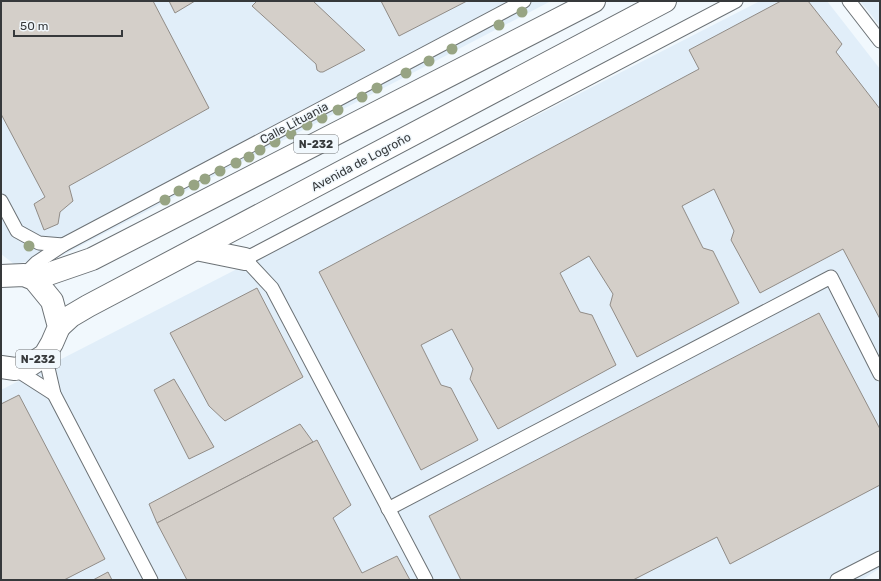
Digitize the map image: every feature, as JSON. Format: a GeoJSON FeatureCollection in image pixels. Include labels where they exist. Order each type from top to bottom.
{"type":"FeatureCollection","features":[{"type":"Feature","properties":{"kind":"highway","name":"N-232"},"geometry":{"type":"LineString","coordinates":[[15,274],[92,259],[594,1]]}},
{"type":"Feature","properties":{"kind":"highway","name":"Avenida de Logroño"},"geometry":{"type":"LineString","coordinates":[[59,327],[71,316],[88,306],[615,26],[665,1]]}},
{"type":"Feature","properties":{"kind":"highway"},"geometry":{"type":"LineString","coordinates":[[196,249],[245,259]]}},
{"type":"Feature","properties":{"kind":"highway"},"geometry":{"type":"LineString","coordinates":[[15,274],[52,301],[59,327]]}},
{"type":"Feature","properties":{"kind":"highway","name":"N-232"},"geometry":{"type":"LineString","coordinates":[[6,369],[30,365],[45,355],[59,327]]}},
{"type":"Feature","properties":{"kind":"street","name":"Calle Lituania"},"geometry":{"type":"LineString","coordinates":[[15,274],[36,263],[64,245],[524,1]]}},
{"type":"Feature","properties":{"kind":"street"},"geometry":{"type":"LineString","coordinates":[[426,580],[272,288],[245,259],[736,1]]}},
{"type":"Feature","properties":{"kind":"street"},"geometry":{"type":"LineString","coordinates":[[849,1],[880,41]]}},
{"type":"Feature","properties":{"kind":"street"},"geometry":{"type":"LineString","coordinates":[[1,201],[17,231],[39,243],[64,245]]}},
{"type":"Feature","properties":{"kind":"street"},"geometry":{"type":"LineString","coordinates":[[388,508],[831,277],[880,374]]}},
{"type":"Feature","properties":{"kind":"street"},"geometry":{"type":"LineString","coordinates":[[45,355],[54,394],[152,580]]}},
{"type":"Feature","properties":{"kind":"street"},"geometry":{"type":"LineString","coordinates":[[6,369],[54,394]]}},
{"type":"Feature","properties":{"kind":"street"},"geometry":{"type":"LineString","coordinates":[[838,580],[880,558]]}},
{"type":"Feature","properties":{"kind":"shaded area"},"geometry":{"type":"Polygon","coordinates":[[[1,1],[551,1],[63,255],[14,264],[1,254],[1,1]]]}},
{"type":"Feature","properties":{"kind":"shaded area"},"geometry":{"type":"Polygon","coordinates":[[[760,1],[827,1],[880,69],[880,568],[862,580],[1,580],[1,390],[760,1]]]}},
{"type":"Feature","properties":{"kind":"shaded area"},"geometry":{"type":"Polygon","coordinates":[[[860,1],[880,1],[880,26],[860,1]]]}},
{"type":"Feature","properties":{"kind":"building"},"geometry":{"type":"Polygon","coordinates":[[[1,1],[153,1],[209,108],[69,186],[73,201],[60,212],[58,224],[44,230],[34,204],[45,197],[1,114],[1,1]]]}},
{"type":"Feature","properties":{"kind":"building"},"geometry":{"type":"Polygon","coordinates":[[[169,1],[195,1],[175,13],[169,1]]]}},
{"type":"Feature","properties":{"kind":"building"},"geometry":{"type":"Polygon","coordinates":[[[257,1],[313,1],[365,50],[323,72],[320,72],[317,70],[316,64],[252,6],[257,1]]]}},
{"type":"Feature","properties":{"kind":"building"},"geometry":{"type":"Polygon","coordinates":[[[381,1],[467,1],[399,36],[381,1]]]}},
{"type":"Feature","properties":{"kind":"building"},"geometry":{"type":"Polygon","coordinates":[[[781,1],[808,1],[842,44],[836,52],[880,109],[880,319],[843,249],[760,293],[731,240],[734,231],[714,189],[682,206],[703,248],[713,251],[739,303],[637,357],[610,305],[613,294],[589,256],[560,273],[580,312],[592,315],[616,365],[498,429],[470,379],[473,369],[452,329],[421,345],[441,385],[451,388],[478,440],[421,470],[319,272],[699,69],[689,50],[781,1]]]}},
{"type":"Feature","properties":{"kind":"building"},"geometry":{"type":"Polygon","coordinates":[[[257,288],[303,377],[225,421],[209,406],[170,333],[257,288]]]}},
{"type":"Feature","properties":{"kind":"building"},"geometry":{"type":"Polygon","coordinates":[[[819,313],[880,429],[880,485],[730,564],[717,537],[633,580],[461,580],[429,516],[819,313]]]}},
{"type":"Feature","properties":{"kind":"building"},"geometry":{"type":"Polygon","coordinates":[[[174,379],[214,447],[189,459],[154,390],[174,379]]]}},
{"type":"Feature","properties":{"kind":"building"},"geometry":{"type":"Polygon","coordinates":[[[19,395],[105,559],[64,580],[1,580],[1,404],[19,395]]]}},
{"type":"Feature","properties":{"kind":"building"},"geometry":{"type":"Polygon","coordinates":[[[300,424],[313,442],[157,523],[149,504],[300,424]]]}},
{"type":"Feature","properties":{"kind":"building"},"geometry":{"type":"Polygon","coordinates":[[[317,440],[351,505],[333,518],[362,573],[397,556],[410,580],[187,580],[157,523],[317,440]]]}},
{"type":"Feature","properties":{"kind":"building"},"geometry":{"type":"Polygon","coordinates":[[[108,572],[112,580],[93,580],[108,572]]]}}]}
